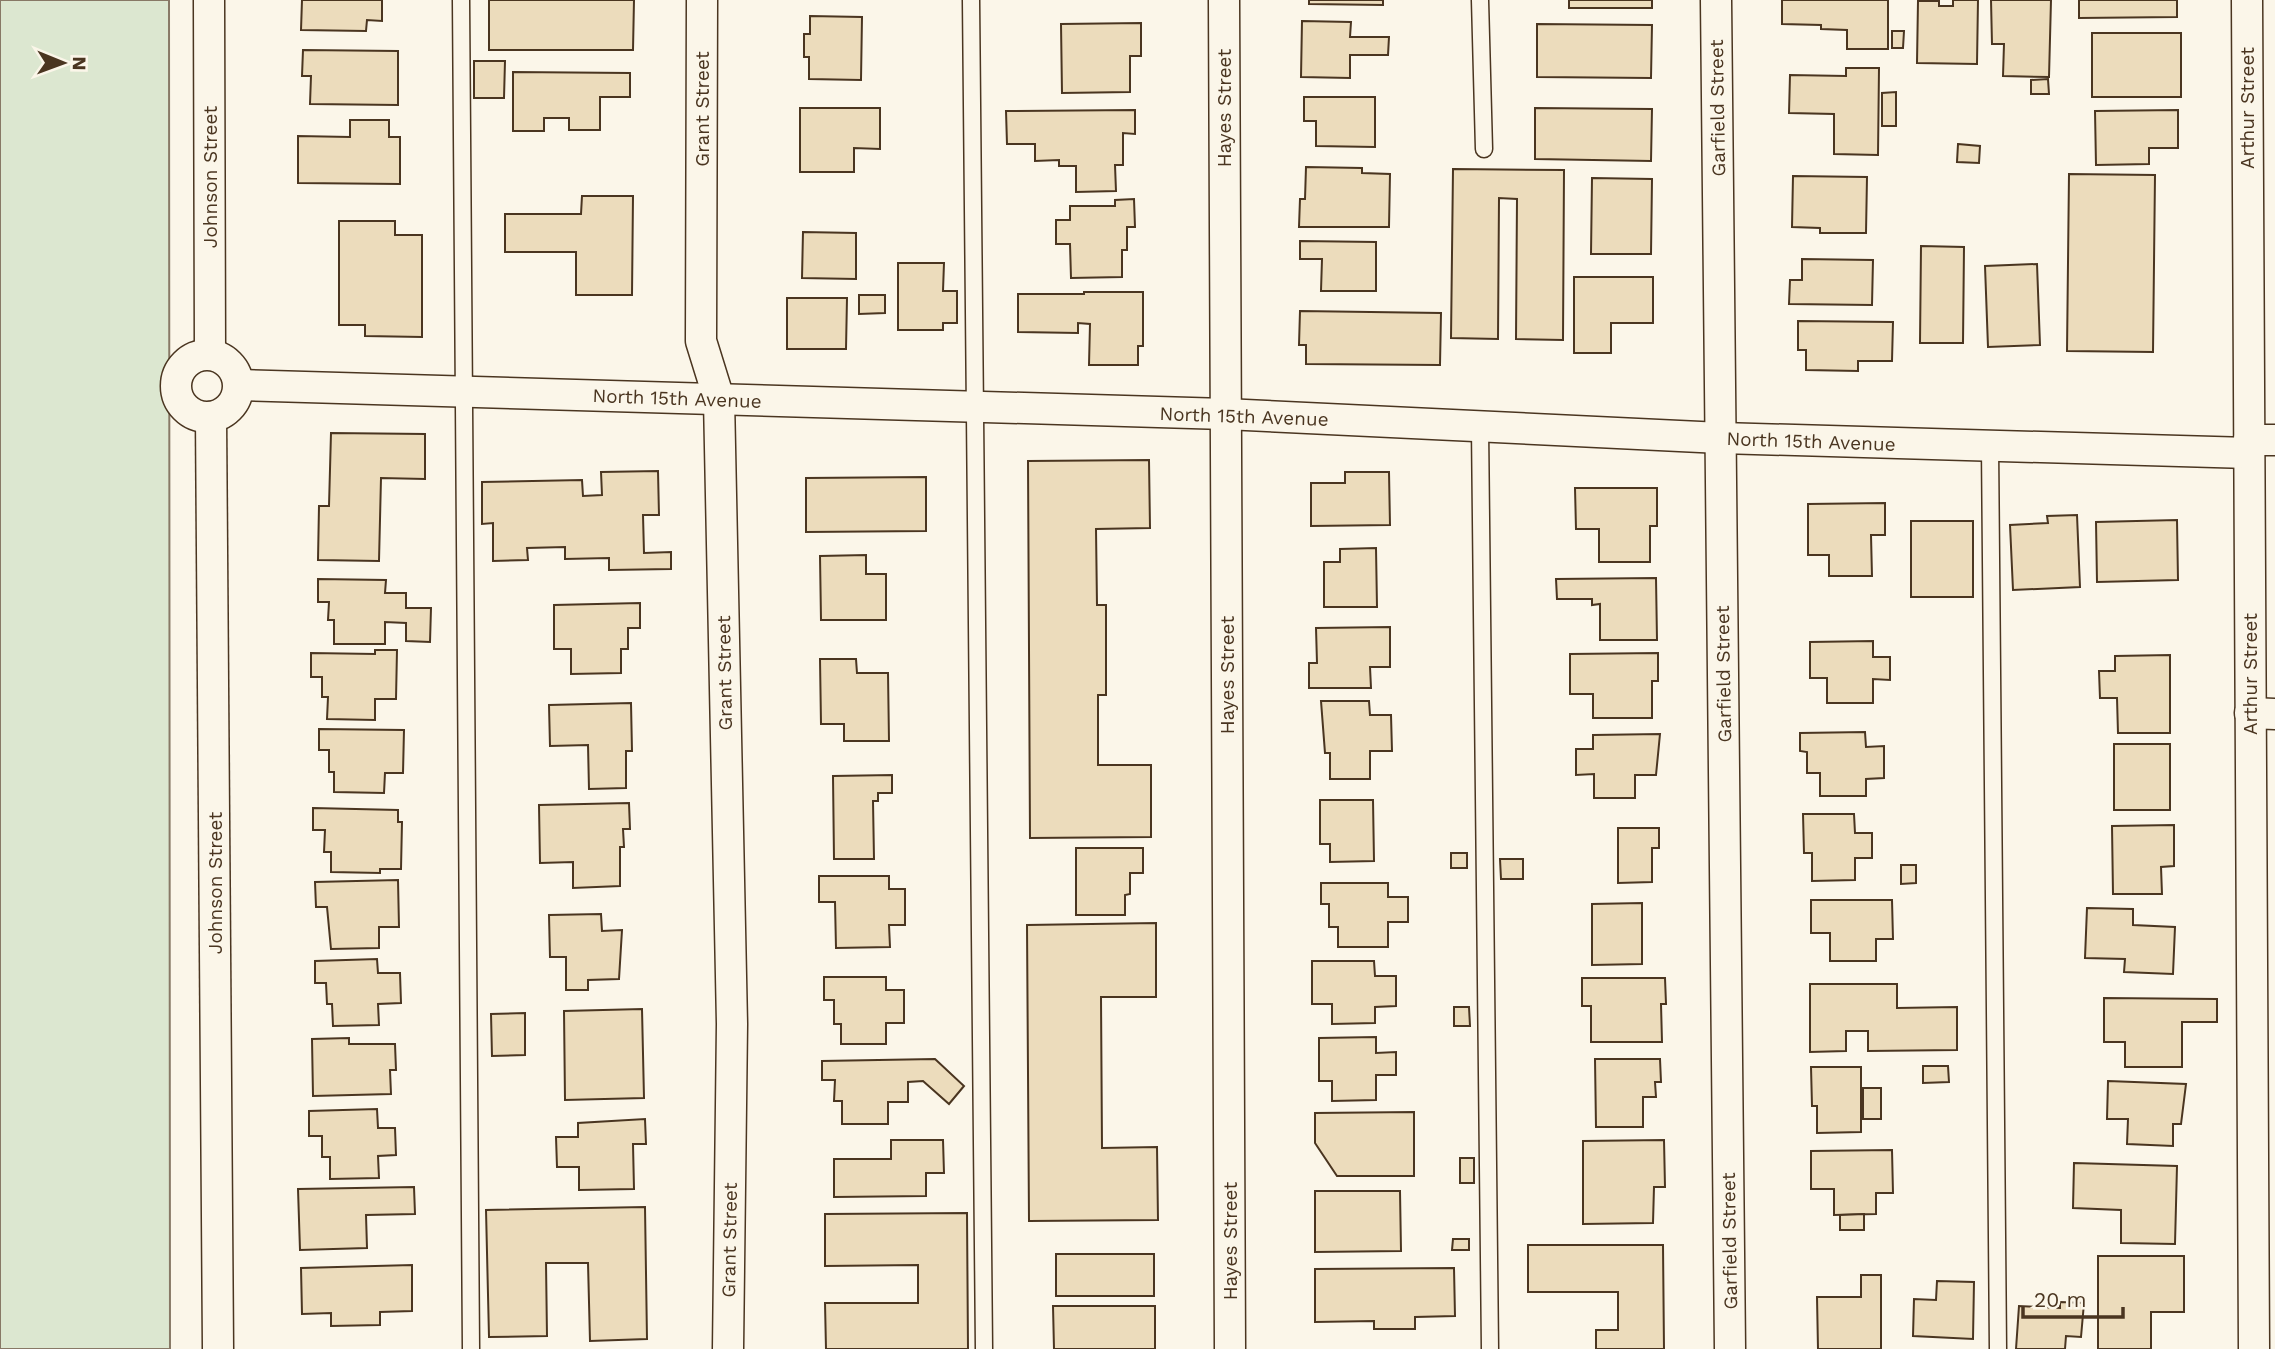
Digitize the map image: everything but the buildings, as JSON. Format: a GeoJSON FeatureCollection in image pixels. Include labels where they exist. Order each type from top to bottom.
{"type":"FeatureCollection","features":[{"type":"Feature","properties":{"kind":"street","name":"Johnson Street"},"geometry":{"type":"LineString","coordinates":[[209,0],[210,354]]}},
{"type":"Feature","properties":{"kind":"street","name":"Grant Street"},"geometry":{"type":"LineString","coordinates":[[702,0],[701,341],[719,399],[732,1024],[728,1349]]}},
{"type":"Feature","properties":{"kind":"street","name":"Hayes Street"},"geometry":{"type":"LineString","coordinates":[[1224,0],[1230,1349]]}},
{"type":"Feature","properties":{"kind":"street","name":"Garfield Street"},"geometry":{"type":"LineString","coordinates":[[1716,0],[1730,1349]]}},
{"type":"Feature","properties":{"kind":"street","name":"Arthur Street"},"geometry":{"type":"LineString","coordinates":[[2247,0],[2262,713],[2263,1001],[2253,1349]]}},
{"type":"Feature","properties":{"kind":"street"},"geometry":{"type":"LineString","coordinates":[[210,354],[227,361],[234,369],[239,385],[236,400],[229,408],[211,417],[191,413],[178,398],[176,388],[181,369],[187,361],[210,354]]}},
{"type":"Feature","properties":{"kind":"street","name":"North 15th Avenue"},"geometry":{"type":"LineString","coordinates":[[239,385],[1226,414],[1721,438],[1990,446],[2258,444]]}},
{"type":"Feature","properties":{"kind":"street","name":"Johnson Street"},"geometry":{"type":"LineString","coordinates":[[211,417],[218,1349]]}},
{"type":"Feature","properties":{"kind":"lane"},"geometry":{"type":"LineString","coordinates":[[461,0],[471,1349]]}},
{"type":"Feature","properties":{"kind":"lane"},"geometry":{"type":"LineString","coordinates":[[971,0],[984,1349]]}},
{"type":"Feature","properties":{"kind":"lane"},"geometry":{"type":"LineString","coordinates":[[1480,0],[1484,149]]}},
{"type":"Feature","properties":{"kind":"lane"},"geometry":{"type":"LineString","coordinates":[[1480,427],[1490,1349]]}},
{"type":"Feature","properties":{"kind":"lane"},"geometry":{"type":"LineString","coordinates":[[1990,446],[1998,1349]]}},
{"type":"Feature","properties":{"kind":"green space"},"geometry":{"type":"Polygon","coordinates":[[[0,0],[169,0],[170,1349],[0,1349],[0,0]]]}}]}
